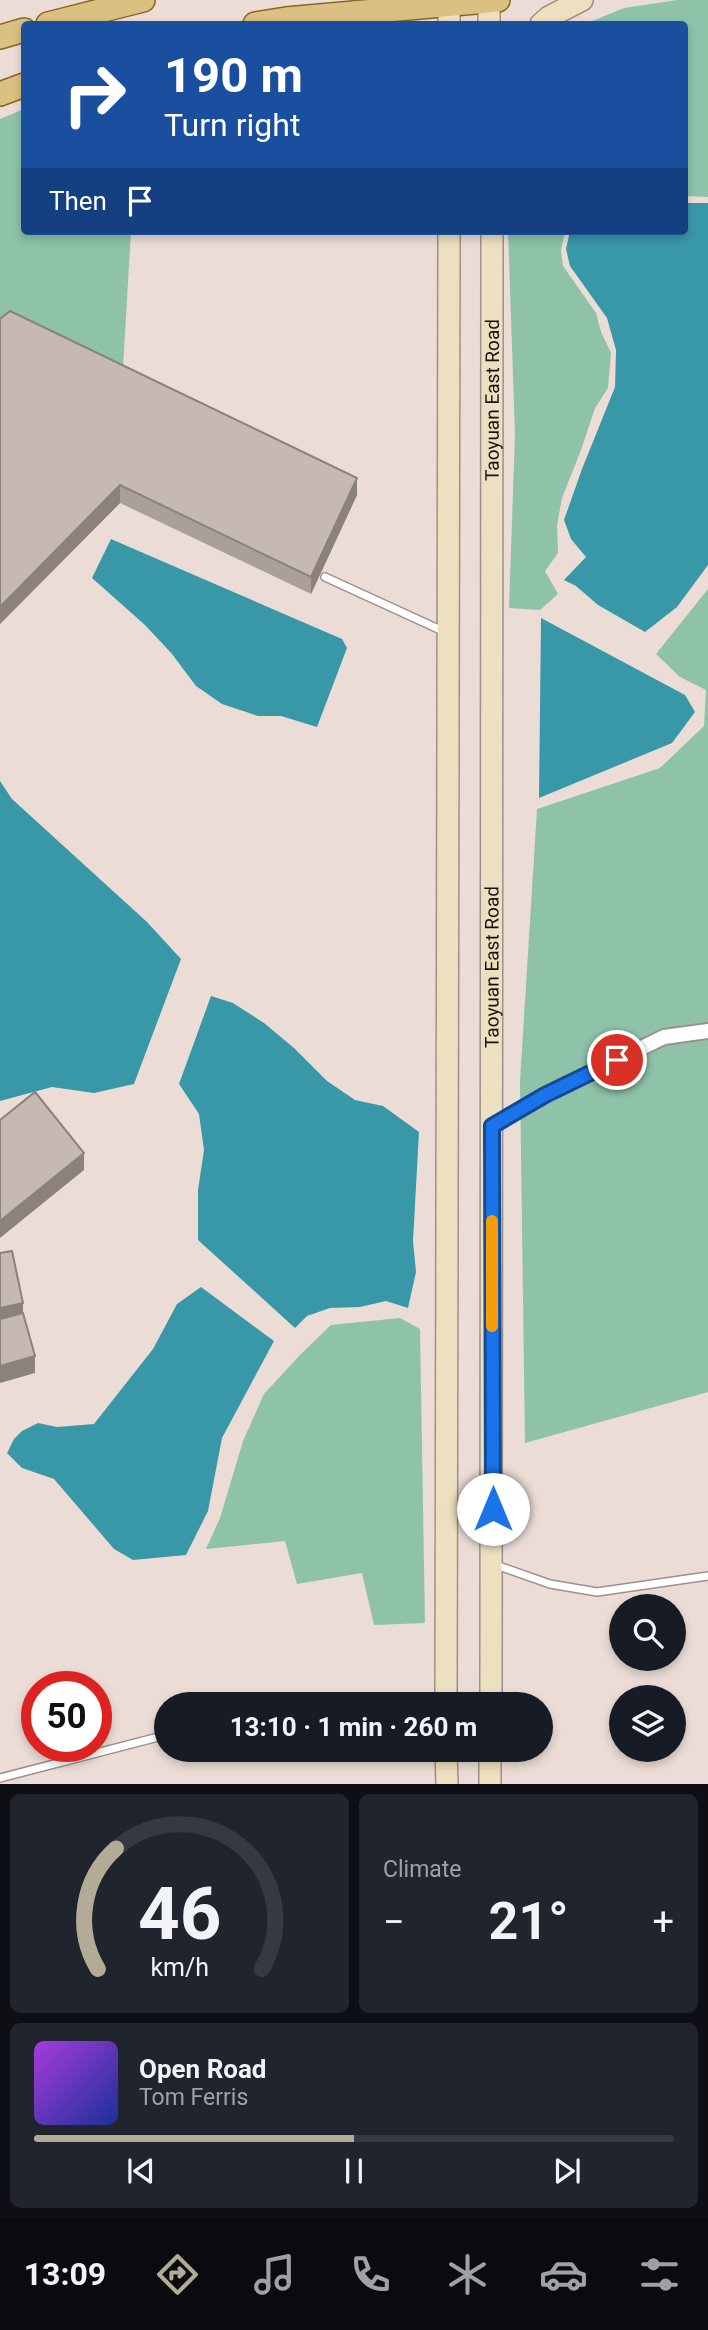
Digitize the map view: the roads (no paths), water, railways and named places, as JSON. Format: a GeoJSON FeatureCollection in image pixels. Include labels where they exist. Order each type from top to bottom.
{"type":"FeatureCollection","features":[{"type":"Feature","properties":{"kind":"main road"},"geometry":{"type":"LineString","coordinates":[[60,21],[143,0]]}},
{"type":"Feature","properties":{"kind":"main road"},"geometry":{"type":"LineString","coordinates":[[489,0],[489,21]]}},
{"type":"Feature","properties":{"kind":"main road"},"geometry":{"type":"LineString","coordinates":[[274,21],[355,12],[449,9],[498,0]]}},
{"type":"Feature","properties":{"kind":"main road"},"geometry":{"type":"LineString","coordinates":[[544,21],[582,0]]}},
{"type":"Feature","properties":{"kind":"main road"},"geometry":{"type":"LineString","coordinates":[[355,12],[375,21]]}},
{"type":"Feature","properties":{"kind":"main road"},"geometry":{"type":"LineString","coordinates":[[0,37],[21,31]]}},
{"type":"Feature","properties":{"kind":"main road"},"geometry":{"type":"LineString","coordinates":[[0,94],[21,86]]}},
{"type":"Feature","properties":{"kind":"main road"},"geometry":{"type":"LineString","coordinates":[[446,1692],[449,235]]}},
{"type":"Feature","properties":{"kind":"main road","name":"Taoyuan East Road"},"geometry":{"type":"LineString","coordinates":[[491,1692],[492,235]]}},
{"type":"Feature","properties":{"kind":"main road"},"geometry":{"type":"LineString","coordinates":[[446,1762],[447,1784]]}},
{"type":"Feature","properties":{"kind":"main road"},"geometry":{"type":"LineString","coordinates":[[490,1784],[491,1762]]}},
{"type":"Feature","properties":{"kind":"street"},"geometry":{"type":"LineString","coordinates":[[492,1126],[545,1095],[664,1037],[708,1031]]}},
{"type":"Feature","properties":{"kind":"lane"},"geometry":{"type":"LineString","coordinates":[[325,577],[449,634]]}},
{"type":"Feature","properties":{"kind":"lane"},"geometry":{"type":"LineString","coordinates":[[493,1564],[550,1584],[597,1592],[708,1576]]}},
{"type":"Feature","properties":{"kind":"lane"},"geometry":{"type":"LineString","coordinates":[[0,1778],[154,1738]]}},
{"type":"Feature","properties":{"kind":"water"},"geometry":{"type":"Polygon","coordinates":[[[688,203],[708,203],[708,565],[677,607],[645,632],[598,605],[576,586],[564,580],[586,557],[571,539],[564,520],[615,387],[616,350],[607,318],[570,266],[566,249],[569,235],[688,235],[688,203]]]}},
{"type":"Feature","properties":{"kind":"water"},"geometry":{"type":"Polygon","coordinates":[[[111,539],[342,639],[347,648],[317,727],[281,716],[258,716],[222,704],[196,686],[172,654],[145,625],[92,578],[111,539]]]}},
{"type":"Feature","properties":{"kind":"water"},"geometry":{"type":"Polygon","coordinates":[[[541,618],[685,695],[695,712],[672,743],[539,798],[541,618]]]}},
{"type":"Feature","properties":{"kind":"water"},"geometry":{"type":"Polygon","coordinates":[[[0,781],[12,799],[147,922],[181,959],[134,1084],[94,1093],[52,1087],[0,1101],[0,781]]]}},
{"type":"Feature","properties":{"kind":"water"},"geometry":{"type":"Polygon","coordinates":[[[211,996],[233,1003],[264,1023],[327,1081],[355,1100],[383,1106],[419,1132],[413,1241],[416,1272],[408,1308],[386,1301],[360,1307],[330,1308],[307,1316],[295,1328],[198,1240],[198,1190],[204,1150],[199,1114],[179,1084],[211,996]]]}},
{"type":"Feature","properties":{"kind":"water"},"geometry":{"type":"Polygon","coordinates":[[[201,1287],[274,1341],[222,1438],[208,1511],[186,1555],[133,1560],[114,1549],[54,1479],[22,1468],[7,1453],[14,1439],[22,1431],[38,1423],[57,1427],[94,1424],[153,1349],[177,1304],[201,1287]]]}}]}
